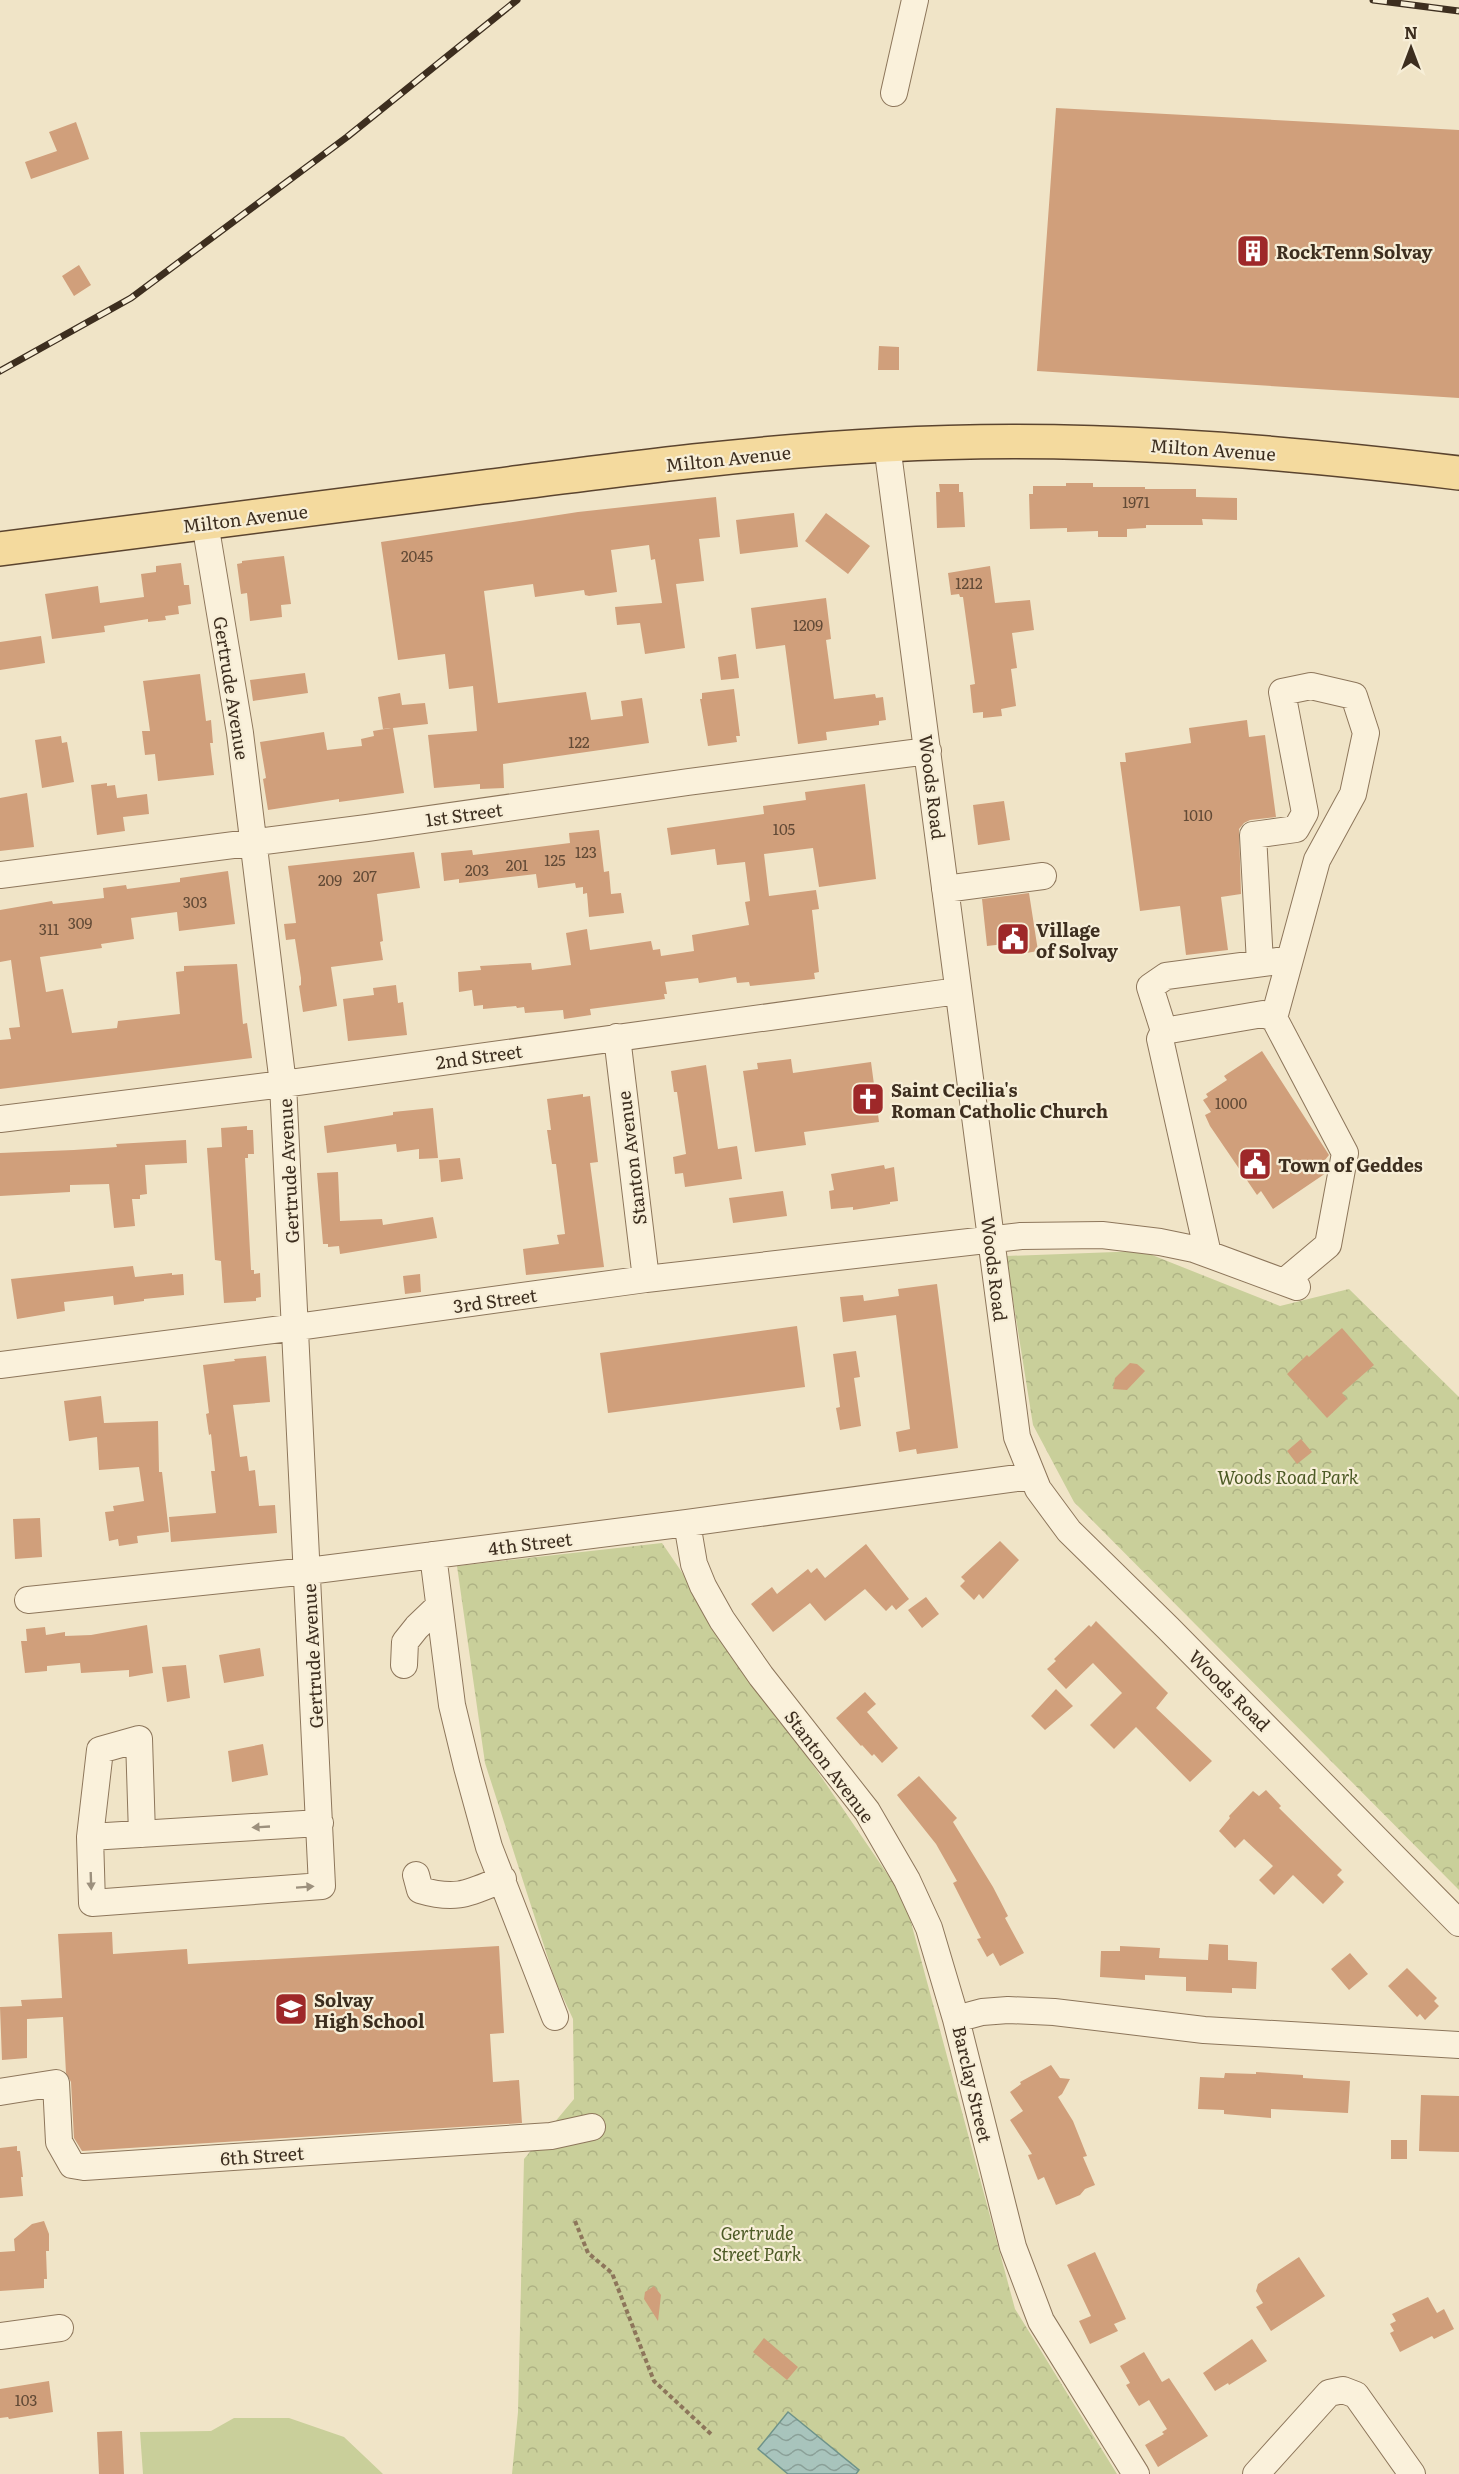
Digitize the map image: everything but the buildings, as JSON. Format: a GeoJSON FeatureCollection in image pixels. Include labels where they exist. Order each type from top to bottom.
{"type":"FeatureCollection","features":[{"type":"Feature","properties":{"kind":"main road","name":"Milton Avenue"},"geometry":{"type":"LineString","coordinates":[[0,549],[721,457],[886,445],[990,441],[1183,446],[1331,458],[1459,473]]}},
{"type":"Feature","properties":{"kind":"street"},"geometry":{"type":"LineString","coordinates":[[894,93],[915,0]]}},
{"type":"Feature","properties":{"kind":"street","name":"Woods Road"},"geometry":{"type":"LineString","coordinates":[[886,445],[1017,1437],[1031,1476],[1038,1490],[1070,1531],[1459,1923]]}},
{"type":"Feature","properties":{"kind":"street","name":"Gertrude Avenue"},"geometry":{"type":"LineString","coordinates":[[90,1837],[92,1904],[322,1886],[297,1327],[283,1084],[240,733],[205,523]]}},
{"type":"Feature","properties":{"kind":"street"},"geometry":{"type":"LineString","coordinates":[[1164,1031],[1263,1014],[1274,1018],[1317,860],[1353,794],[1366,733],[1354,696],[1311,686],[1282,692],[1305,813],[1296,829],[1253,836],[1260,963]]}},
{"type":"Feature","properties":{"kind":"street","name":"1st Street"},"geometry":{"type":"LineString","coordinates":[[0,875],[928,750]]}},
{"type":"Feature","properties":{"kind":"street"},"geometry":{"type":"LineString","coordinates":[[1305,813],[1331,834]]}},
{"type":"Feature","properties":{"kind":"street"},"geometry":{"type":"LineString","coordinates":[[945,889],[1043,876]]}},
{"type":"Feature","properties":{"kind":"street"},"geometry":{"type":"LineString","coordinates":[[1208,1254],[1160,1039],[1164,1031],[1150,987],[1166,976],[1290,959]]}},
{"type":"Feature","properties":{"kind":"street","name":"2nd Street"},"geometry":{"type":"LineString","coordinates":[[0,1119],[283,1084],[958,991]]}},
{"type":"Feature","properties":{"kind":"street","name":"3rd Street"},"geometry":{"type":"LineString","coordinates":[[0,1365],[646,1279],[1021,1236],[1102,1235],[1160,1242],[1208,1254],[1290,1285],[1328,1245],[1345,1153],[1274,1018]]}},
{"type":"Feature","properties":{"kind":"street","name":"Stanton Avenue"},"geometry":{"type":"LineString","coordinates":[[617,1037],[646,1279]]}},
{"type":"Feature","properties":{"kind":"street","name":"4th Street"},"geometry":{"type":"LineString","coordinates":[[28,1600],[308,1571],[1031,1476]]}},
{"type":"Feature","properties":{"kind":"street","name":"Stanton Avenue"},"geometry":{"type":"LineString","coordinates":[[687,1523],[694,1564],[722,1620],[761,1676],[867,1811],[907,1880],[929,1929],[956,2019]]}},
{"type":"Feature","properties":{"kind":"street"},"geometry":{"type":"LineString","coordinates":[[433,1555],[457,1726],[489,1847],[555,2017]]}},
{"type":"Feature","properties":{"kind":"street"},"geometry":{"type":"LineString","coordinates":[[404,1665],[405,1642],[439,1606]]}},
{"type":"Feature","properties":{"kind":"street"},"geometry":{"type":"LineString","coordinates":[[142,1834],[139,1739],[100,1750],[90,1837],[320,1824]]}},
{"type":"Feature","properties":{"kind":"street"},"geometry":{"type":"LineString","coordinates":[[416,1875],[420,1890],[439,1896],[463,1896],[502,1879]]}},
{"type":"Feature","properties":{"kind":"street","name":"Barclay Street"},"geometry":{"type":"LineString","coordinates":[[1136,2474],[1041,2321],[1013,2247],[956,2019],[1000,2011],[1054,2012],[1204,2030],[1459,2045]]}},
{"type":"Feature","properties":{"kind":"street","name":"6th Street"},"geometry":{"type":"LineString","coordinates":[[0,2092],[56,2083],[59,2142],[72,2165],[84,2167],[551,2136],[592,2127]]}},
{"type":"Feature","properties":{"kind":"street"},"geometry":{"type":"LineString","coordinates":[[0,2336],[60,2328]]}},
{"type":"Feature","properties":{"kind":"street"},"geometry":{"type":"LineString","coordinates":[[1256,2474],[1329,2392],[1342,2390],[1356,2395],[1412,2474]]}},
{"type":"Feature","properties":{"kind":"path"},"geometry":{"type":"LineString","coordinates":[[575,2221],[588,2253],[612,2273],[654,2381],[713,2436]]}},
{"type":"Feature","properties":{"kind":"green space","name":"Woods Road Park"},"geometry":{"type":"Polygon","coordinates":[[[1142,1251],[1280,1306],[1349,1289],[1459,1397],[1459,1890],[1074,1502],[1033,1425],[1006,1256],[1142,1251]]]}},
{"type":"Feature","properties":{"kind":"green space","name":"Gertrude Street Park"},"geometry":{"type":"Polygon","coordinates":[[[662,1543],[905,1900],[1015,2309],[1117,2474],[512,2474],[518,2412],[524,2159],[574,2099],[573,2019],[555,1980],[485,1763],[457,1566],[662,1543]]]}},
{"type":"Feature","properties":{"kind":"green space"},"geometry":{"type":"Polygon","coordinates":[[[234,2418],[289,2418],[344,2437],[383,2474],[143,2474],[140,2432],[211,2431],[234,2418]]]}},
{"type":"Feature","properties":{"kind":"water"},"geometry":{"type":"Polygon","coordinates":[[[788,2412],[859,2470],[856,2474],[788,2474],[758,2449],[788,2412]]]}},
{"type":"Feature","properties":{"kind":"railway"},"geometry":{"type":"LineString","coordinates":[[0,371],[131,298],[347,137],[517,0]]}},
{"type":"Feature","properties":{"kind":"railway"},"geometry":{"type":"LineString","coordinates":[[1373,0],[1459,11]]}},
{"type":"Feature","properties":{"kind":"place","name":"RockTenn Solvay"},"geometry":{"type":"Point","coordinates":[1253,251]}},
{"type":"Feature","properties":{"kind":"place","name":"Village of Solvay"},"geometry":{"type":"Point","coordinates":[1013,939]}},
{"type":"Feature","properties":{"kind":"place","name":"Saint Cecilia's Roman Catholic Church"},"geometry":{"type":"Point","coordinates":[868,1099]}},
{"type":"Feature","properties":{"kind":"place","name":"Town of Geddes"},"geometry":{"type":"Point","coordinates":[1255,1164]}},
{"type":"Feature","properties":{"kind":"place","name":"Solvay High School"},"geometry":{"type":"Point","coordinates":[291,2009]}}]}
